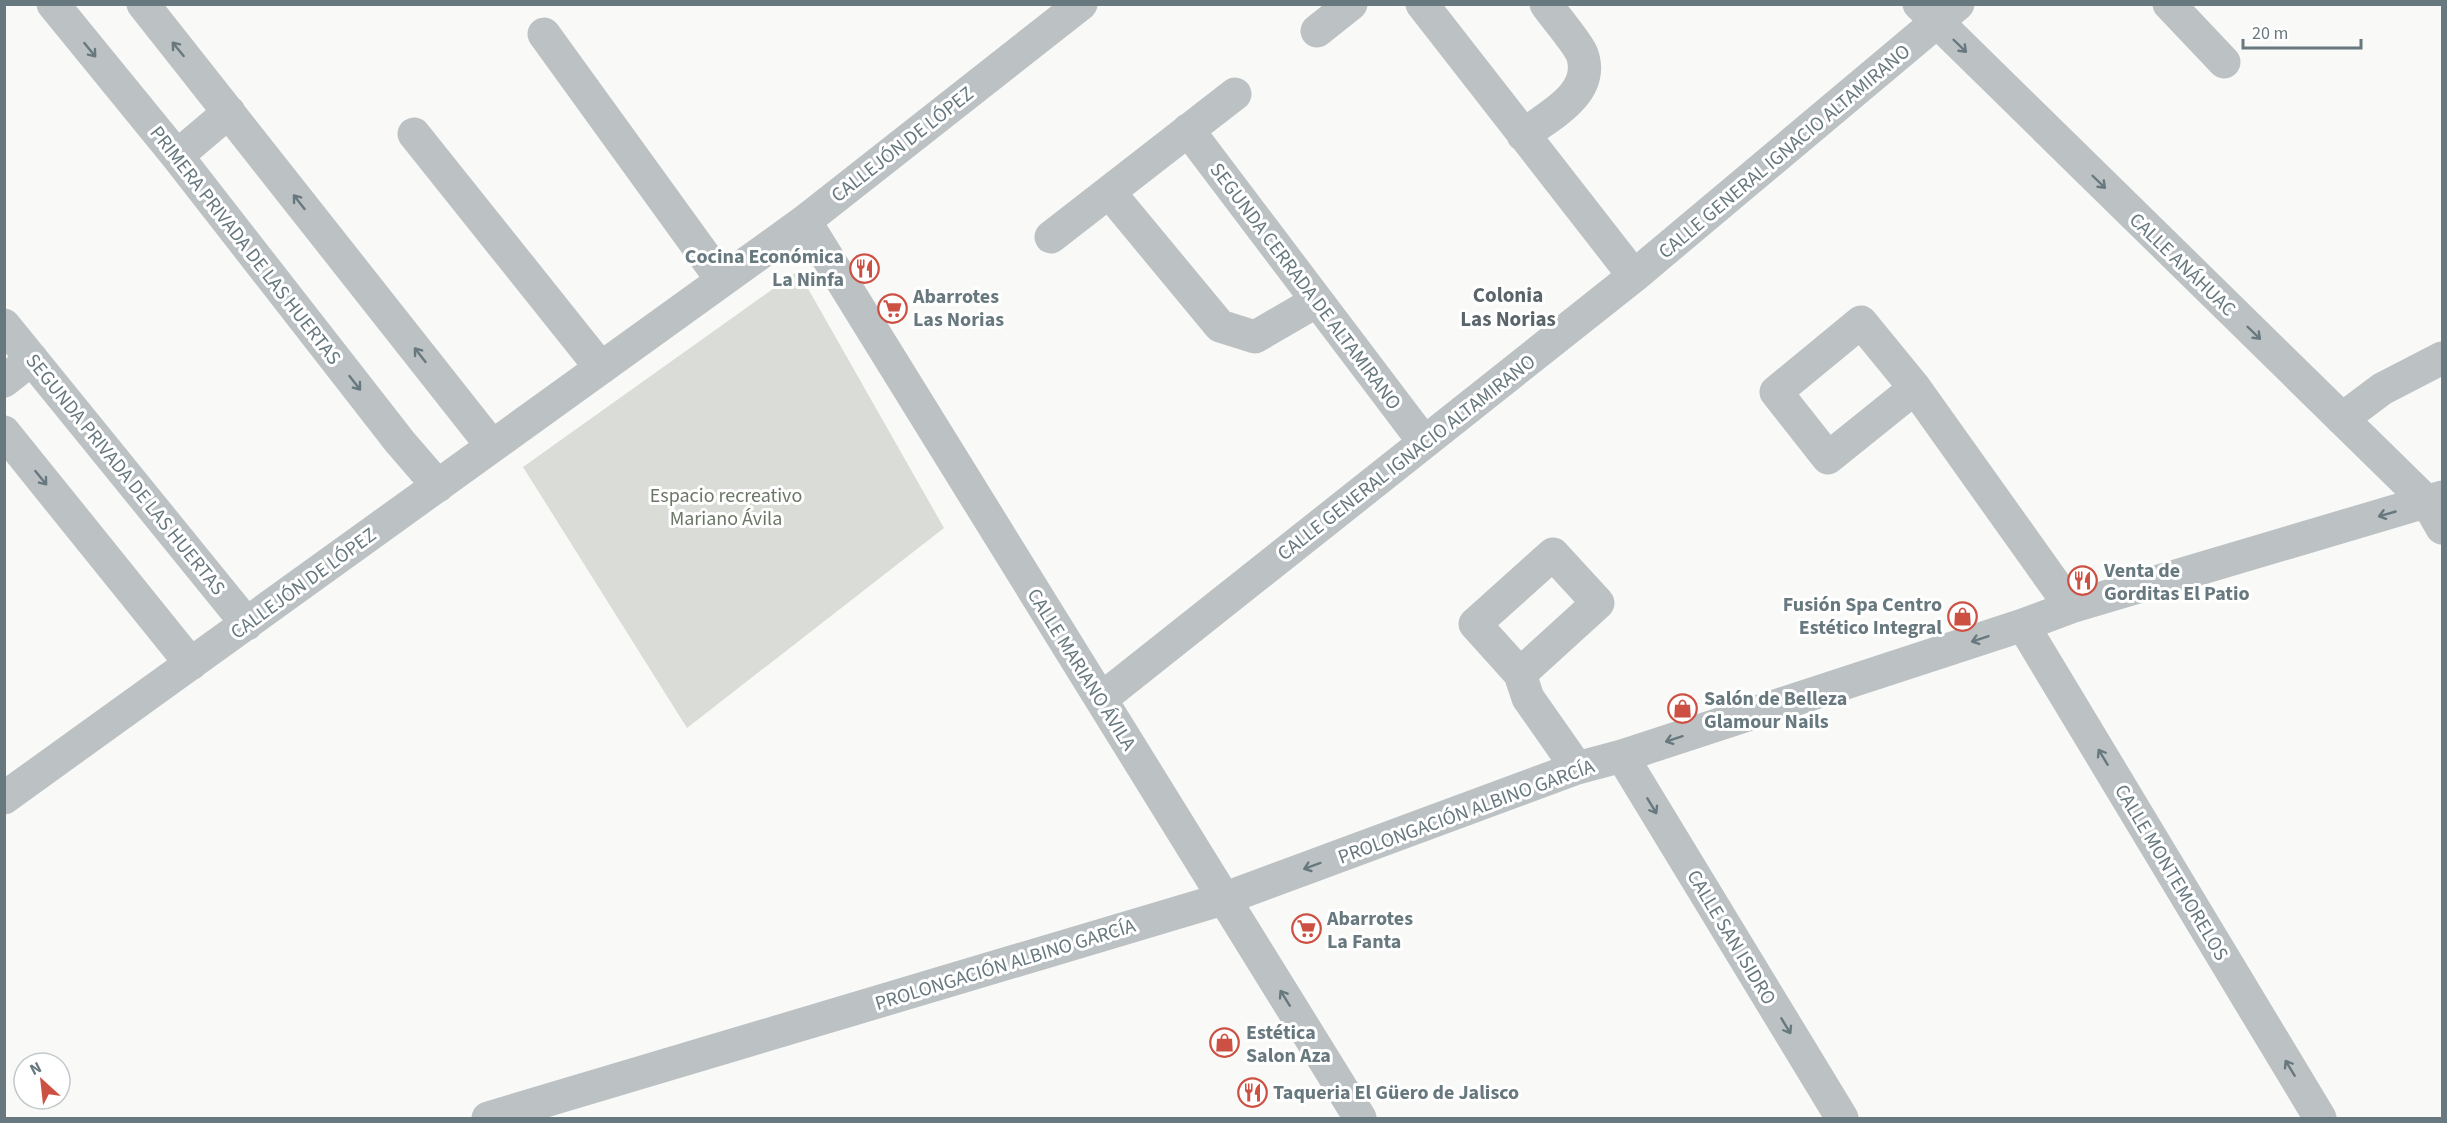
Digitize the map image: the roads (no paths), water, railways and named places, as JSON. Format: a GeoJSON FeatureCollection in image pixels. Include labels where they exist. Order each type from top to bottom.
{"type":"FeatureCollection","features":[{"type":"Feature","properties":{"kind":"street","name":"PRIMERA PRIVADA DE LAS HUERTAS"},"geometry":{"type":"LineString","coordinates":[[53,4],[177,156],[400,442],[438,486]]}},
{"type":"Feature","properties":{"kind":"street"},"geometry":{"type":"LineString","coordinates":[[143,4],[492,446]]}},
{"type":"Feature","properties":{"kind":"street","name":"CALLEJÓN DE LÓPEZ"},"geometry":{"type":"LineString","coordinates":[[4,798],[805,220],[1081,4]]}},
{"type":"Feature","properties":{"kind":"street"},"geometry":{"type":"LineString","coordinates":[[1317,31],[1351,4]]}},
{"type":"Feature","properties":{"kind":"street"},"geometry":{"type":"LineString","coordinates":[[1422,4],[1634,276]]}},
{"type":"Feature","properties":{"kind":"street"},"geometry":{"type":"LineString","coordinates":[[1523,135],[1575,97],[1585,75],[1582,53],[1546,4]]}},
{"type":"Feature","properties":{"kind":"street"},"geometry":{"type":"LineString","coordinates":[[2169,4],[2224,62]]}},
{"type":"Feature","properties":{"kind":"street","name":"CALLE GENERAL IGNACIO ALTAMIRANO"},"geometry":{"type":"LineString","coordinates":[[1101,699],[1634,276],[1938,11]]}},
{"type":"Feature","properties":{"kind":"street","name":"CALLE ANÁHUAC"},"geometry":{"type":"LineString","coordinates":[[1938,11],[2342,419],[2437,509]]}},
{"type":"Feature","properties":{"kind":"street"},"geometry":{"type":"LineString","coordinates":[[544,34],[722,280]]}},
{"type":"Feature","properties":{"kind":"street"},"geometry":{"type":"LineString","coordinates":[[1051,237],[1235,94]]}},
{"type":"Feature","properties":{"kind":"street"},"geometry":{"type":"LineString","coordinates":[[177,156],[229,112]]}},
{"type":"Feature","properties":{"kind":"street","name":"SEGUNDA CERRADA DE ALTAMIRANO"},"geometry":{"type":"LineString","coordinates":[[1188,130],[1424,442]]}},
{"type":"Feature","properties":{"kind":"street"},"geometry":{"type":"LineString","coordinates":[[414,134],[601,368]]}},
{"type":"Feature","properties":{"kind":"street"},"geometry":{"type":"LineString","coordinates":[[1109,192],[1220,326],[1255,337],[1317,301]]}},
{"type":"Feature","properties":{"kind":"street","name":"CALLE MARIANO ÁVILA"},"geometry":{"type":"LineString","coordinates":[[805,220],[1360,1119]]}},
{"type":"Feature","properties":{"kind":"street","name":"SEGUNDA PRIVADA DE LAS HUERTAS"},"geometry":{"type":"LineString","coordinates":[[4,325],[247,624]]}},
{"type":"Feature","properties":{"kind":"street"},"geometry":{"type":"LineString","coordinates":[[2342,419],[2382,389],[2442,358]]}},
{"type":"Feature","properties":{"kind":"street"},"geometry":{"type":"LineString","coordinates":[[4,381],[32,360]]}},
{"type":"Feature","properties":{"kind":"street"},"geometry":{"type":"LineString","coordinates":[[1915,388],[2071,607]]}},
{"type":"Feature","properties":{"kind":"street"},"geometry":{"type":"LineString","coordinates":[[4,432],[191,664]]}},
{"type":"Feature","properties":{"kind":"street","name":"PROLONGACIÓN ALBINO GARCÍA"},"geometry":{"type":"LineString","coordinates":[[488,1119],[1223,899],[1577,768],[1622,756],[2023,625],[2071,607],[2437,509]]}},
{"type":"Feature","properties":{"kind":"street","name":"CALLE MONTEMORELOS"},"geometry":{"type":"LineString","coordinates":[[2023,625],[2320,1119]]}},
{"type":"Feature","properties":{"kind":"street"},"geometry":{"type":"LineString","coordinates":[[1520,674],[1528,698],[1577,768]]}},
{"type":"Feature","properties":{"kind":"street","name":"CALLE SAN ISIDRO"},"geometry":{"type":"LineString","coordinates":[[1622,756],[1842,1119]]}},
{"type":"Feature","properties":{"kind":"place","name":"Cocina Económica La Ninfa"},"geometry":{"type":"Point","coordinates":[865,268]}},
{"type":"Feature","properties":{"kind":"place","name":"Abarrotes Las Norias"},"geometry":{"type":"Point","coordinates":[892,308]}},
{"type":"Feature","properties":{"kind":"place","name":"Venta de Gorditas El Patio"},"geometry":{"type":"Point","coordinates":[2083,581]}},
{"type":"Feature","properties":{"kind":"place","name":"Fusión Spa Centro Estético Integral"},"geometry":{"type":"Point","coordinates":[1963,616]}},
{"type":"Feature","properties":{"kind":"place","name":"Salón de Belleza Glamour Nails"},"geometry":{"type":"Point","coordinates":[1683,709]}},
{"type":"Feature","properties":{"kind":"place","name":"Abarrotes La Fanta"},"geometry":{"type":"Point","coordinates":[1306,929]}},
{"type":"Feature","properties":{"kind":"place","name":"Estética Salon Aza"},"geometry":{"type":"Point","coordinates":[1225,1043]}},
{"type":"Feature","properties":{"kind":"place","name":"Taqueria El Güero de Jalisco"},"geometry":{"type":"Point","coordinates":[1252,1092]}},
{"type":"Feature","properties":{"kind":"district","name":"Colonia Las Norias"},"geometry":{"type":"Point","coordinates":[1508,307]}},
{"type":"Feature","properties":{"kind":"park label","name":"Espacio recreativo Mariano Ávila"},"geometry":{"type":"Point","coordinates":[726,506]}}]}
